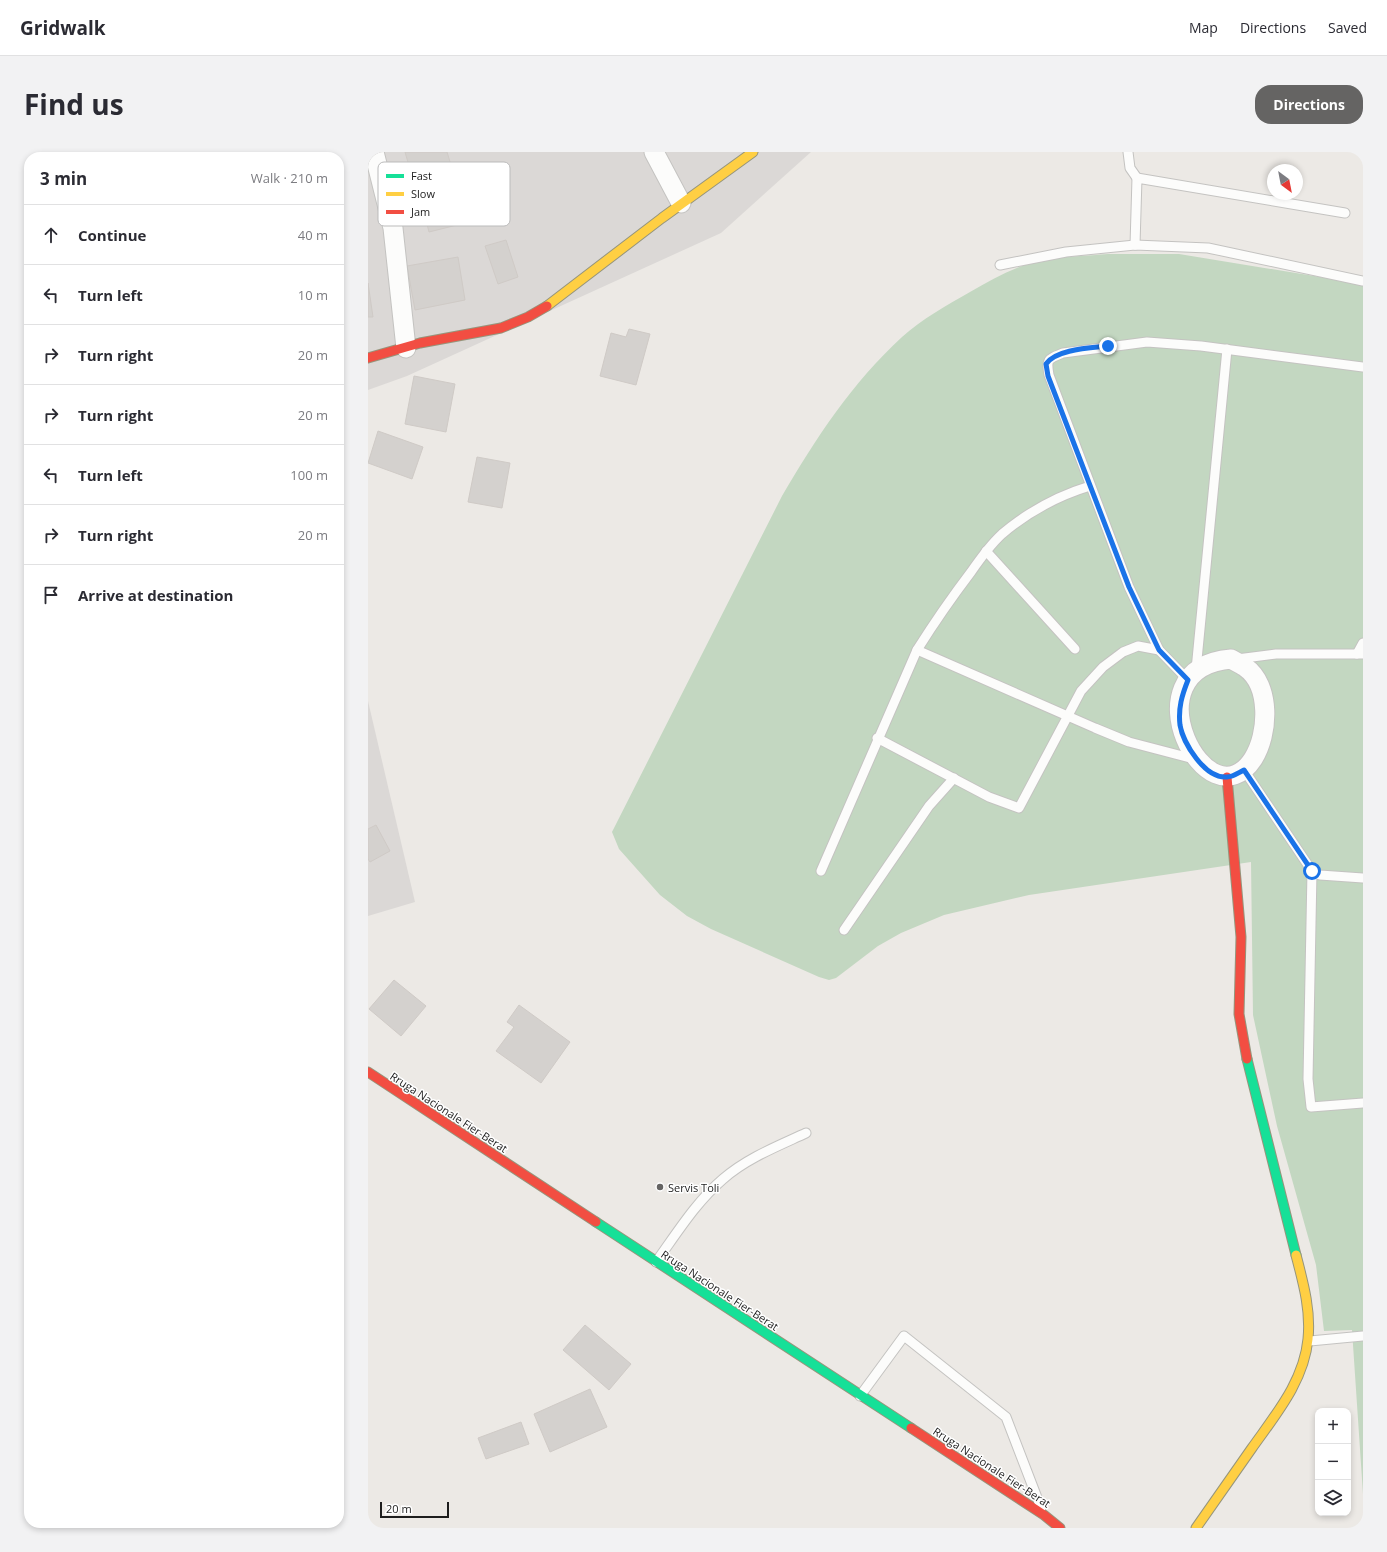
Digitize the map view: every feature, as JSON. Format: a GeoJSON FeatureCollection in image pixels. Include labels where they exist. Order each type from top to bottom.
{"type":"FeatureCollection","features":[{"type":"Feature","properties":{"kind":"street"},"geometry":{"type":"LineString","coordinates":[[374,152],[378,168]]}},
{"type":"Feature","properties":{"kind":"street"},"geometry":{"type":"LineString","coordinates":[[654,152],[681,204]]}},
{"type":"Feature","properties":{"kind":"street"},"geometry":{"type":"LineString","coordinates":[[368,358],[420,343],[502,328],[528,317],[552,302],[752,152]]}},
{"type":"Feature","properties":{"kind":"street"},"geometry":{"type":"LineString","coordinates":[[392,226],[406,348]]}},
{"type":"Feature","properties":{"kind":"street"},"geometry":{"type":"LineString","coordinates":[[1231,659],[1246,667],[1261,690],[1265,708],[1265,728],[1261,745],[1253,760],[1235,774],[1218,776],[1208,770],[1190,749],[1180,725],[1181,696],[1192,675],[1206,664],[1219,660],[1231,659]]}},
{"type":"Feature","properties":{"kind":"street"},"geometry":{"type":"LineString","coordinates":[[1196,1528],[1299,1379],[1310,1341],[1310,1320],[1307,1298],[1243,1041],[1239,1014],[1241,937],[1235,774]]}},
{"type":"Feature","properties":{"kind":"street","name":"Rruga Nacionale Fier-Berat"},"geometry":{"type":"LineString","coordinates":[[368,1072],[1044,1516],[1060,1528]]}},
{"type":"Feature","properties":{"kind":"lane"},"geometry":{"type":"LineString","coordinates":[[1128,152],[1130,168],[1137,178],[1135,245]]}},
{"type":"Feature","properties":{"kind":"lane"},"geometry":{"type":"LineString","coordinates":[[1137,178],[1345,213]]}},
{"type":"Feature","properties":{"kind":"lane"},"geometry":{"type":"LineString","coordinates":[[1000,265],[1066,252],[1135,245],[1208,248],[1363,281]]}},
{"type":"Feature","properties":{"kind":"lane"},"geometry":{"type":"LineString","coordinates":[[1159,650],[1129,587],[1048,376],[1046,364],[1050,358],[1063,353],[1147,342],[1227,349],[1363,367]]}},
{"type":"Feature","properties":{"kind":"lane"},"geometry":{"type":"LineString","coordinates":[[1192,675],[1227,349]]}},
{"type":"Feature","properties":{"kind":"lane"},"geometry":{"type":"LineString","coordinates":[[821,871],[877,738],[917,650],[936,619],[986,551],[1001,535],[1037,510],[1070,492],[1090,486]]}},
{"type":"Feature","properties":{"kind":"lane"},"geometry":{"type":"LineString","coordinates":[[986,551],[1075,648]]}},
{"type":"Feature","properties":{"kind":"lane"},"geometry":{"type":"LineString","coordinates":[[1231,659],[1276,654],[1360,654],[1363,643]]}},
{"type":"Feature","properties":{"kind":"lane"},"geometry":{"type":"LineString","coordinates":[[877,738],[989,796],[1019,808],[1081,692],[1103,667],[1123,652],[1138,646],[1159,650],[1192,675]]}},
{"type":"Feature","properties":{"kind":"lane"},"geometry":{"type":"LineString","coordinates":[[917,650],[1067,717],[1129,742],[1199,761]]}},
{"type":"Feature","properties":{"kind":"lane"},"geometry":{"type":"LineString","coordinates":[[1235,774],[1312,871],[1320,875],[1363,878]]}},
{"type":"Feature","properties":{"kind":"lane"},"geometry":{"type":"LineString","coordinates":[[844,930],[929,806],[954,778]]}},
{"type":"Feature","properties":{"kind":"lane"},"geometry":{"type":"LineString","coordinates":[[1312,871],[1308,1079],[1311,1107],[1363,1103]]}},
{"type":"Feature","properties":{"kind":"lane"},"geometry":{"type":"LineString","coordinates":[[656,1262],[694,1210],[723,1179],[750,1159],[806,1133]]}},
{"type":"Feature","properties":{"kind":"lane"},"geometry":{"type":"LineString","coordinates":[[860,1396],[904,1336],[1006,1417],[1044,1516]]}},
{"type":"Feature","properties":{"kind":"lane"},"geometry":{"type":"LineString","coordinates":[[1310,1341],[1363,1336]]}},
{"type":"Feature","properties":{"kind":"shaded area"},"geometry":{"type":"Polygon","coordinates":[[[368,152],[811,152],[721,233],[407,376],[368,390],[368,152]]]}},
{"type":"Feature","properties":{"kind":"shaded area"},"geometry":{"type":"Polygon","coordinates":[[[368,701],[415,902],[368,916],[368,701]]]}},
{"type":"Feature","properties":{"kind":"green space"},"geometry":{"type":"Polygon","coordinates":[[[1108,254],[1179,254],[1363,284],[1363,1494],[1352,1330],[1324,1331],[1316,1265],[1277,1126],[1253,1015],[1251,862],[1029,895],[944,915],[901,933],[878,946],[836,978],[829,980],[819,977],[711,929],[687,916],[660,895],[619,849],[612,832],[782,496],[822,432],[867,373],[902,337],[926,318],[997,277],[1034,262],[1068,257],[1108,254]]]}},
{"type":"Feature","properties":{"kind":"building"},"geometry":{"type":"Polygon","coordinates":[[[405,152],[447,152],[450,162],[408,162],[405,152]]]}},
{"type":"Feature","properties":{"kind":"building"},"geometry":{"type":"Polygon","coordinates":[[[428,226],[453,226],[429,232],[428,226]]]}},
{"type":"Feature","properties":{"kind":"building"},"geometry":{"type":"Polygon","coordinates":[[[506,240],[518,277],[498,284],[485,246],[506,240]]]}},
{"type":"Feature","properties":{"kind":"building"},"geometry":{"type":"Polygon","coordinates":[[[458,257],[465,300],[415,310],[407,266],[458,257]]]}},
{"type":"Feature","properties":{"kind":"building"},"geometry":{"type":"Polygon","coordinates":[[[368,283],[373,317],[368,317],[368,283]]]}},
{"type":"Feature","properties":{"kind":"building"},"geometry":{"type":"Polygon","coordinates":[[[629,329],[650,334],[636,385],[600,376],[611,333],[626,337],[629,329]]]}},
{"type":"Feature","properties":{"kind":"building"},"geometry":{"type":"Polygon","coordinates":[[[414,376],[455,384],[446,432],[405,424],[414,376]]]}},
{"type":"Feature","properties":{"kind":"building"},"geometry":{"type":"Polygon","coordinates":[[[378,431],[423,447],[412,479],[368,463],[378,431]]]}},
{"type":"Feature","properties":{"kind":"building"},"geometry":{"type":"Polygon","coordinates":[[[477,457],[510,463],[502,508],[468,502],[477,457]]]}},
{"type":"Feature","properties":{"kind":"building"},"geometry":{"type":"Polygon","coordinates":[[[376,825],[390,851],[370,862],[368,859],[368,829],[376,825]]]}},
{"type":"Feature","properties":{"kind":"building"},"geometry":{"type":"Polygon","coordinates":[[[394,980],[426,1006],[401,1036],[369,1009],[394,980]]]}},
{"type":"Feature","properties":{"kind":"building"},"geometry":{"type":"Polygon","coordinates":[[[519,1005],[570,1042],[541,1083],[496,1051],[514,1027],[507,1022],[519,1005]]]}},
{"type":"Feature","properties":{"kind":"building"},"geometry":{"type":"Polygon","coordinates":[[[585,1325],[631,1364],[609,1390],[563,1350],[585,1325]]]}},
{"type":"Feature","properties":{"kind":"building"},"geometry":{"type":"Polygon","coordinates":[[[590,1389],[607,1427],[550,1452],[534,1414],[590,1389]]]}},
{"type":"Feature","properties":{"kind":"building"},"geometry":{"type":"Polygon","coordinates":[[[521,1422],[529,1444],[486,1459],[478,1438],[521,1422]]]}},
{"type":"Feature","properties":{"kind":"traffic: fast"},"geometry":{"type":"LineString","coordinates":[[1247,1059],[1296,1255]]}},
{"type":"Feature","properties":{"kind":"traffic: fast"},"geometry":{"type":"LineString","coordinates":[[596,1222],[911,1428]]}},
{"type":"Feature","properties":{"kind":"traffic: slow"},"geometry":{"type":"LineString","coordinates":[[547,306],[662,218],[753,152]]}},
{"type":"Feature","properties":{"kind":"traffic: slow"},"geometry":{"type":"LineString","coordinates":[[1196,1528],[1279,1410],[1295,1383],[1301,1369],[1309,1328],[1306,1296],[1296,1255]]}},
{"type":"Feature","properties":{"kind":"traffic: jam"},"geometry":{"type":"LineString","coordinates":[[368,358],[420,343],[501,328],[528,317],[547,306]]}},
{"type":"Feature","properties":{"kind":"traffic: jam"},"geometry":{"type":"LineString","coordinates":[[1227,777],[1241,937],[1239,1014],[1247,1059]]}},
{"type":"Feature","properties":{"kind":"traffic: jam"},"geometry":{"type":"LineString","coordinates":[[368,1072],[596,1222]]}},
{"type":"Feature","properties":{"kind":"traffic: jam"},"geometry":{"type":"LineString","coordinates":[[911,1428],[1044,1515],[1060,1528]]}},
{"type":"Feature","properties":{"kind":"place","name":"Servis Toli"},"geometry":{"type":"Point","coordinates":[660,1187]}},
{"type":"Feature","properties":{"kind":"route"},"geometry":{"type":"LineString","coordinates":[[1108,346],[1063,353],[1050,358],[1046,364],[1048,376],[1129,587],[1159,650],[1188,680],[1181,696],[1180,708],[1180,725],[1184,737],[1190,749],[1199,761],[1208,770],[1218,776],[1227,777],[1244,770],[1305,863],[1312,871]]}}]}
